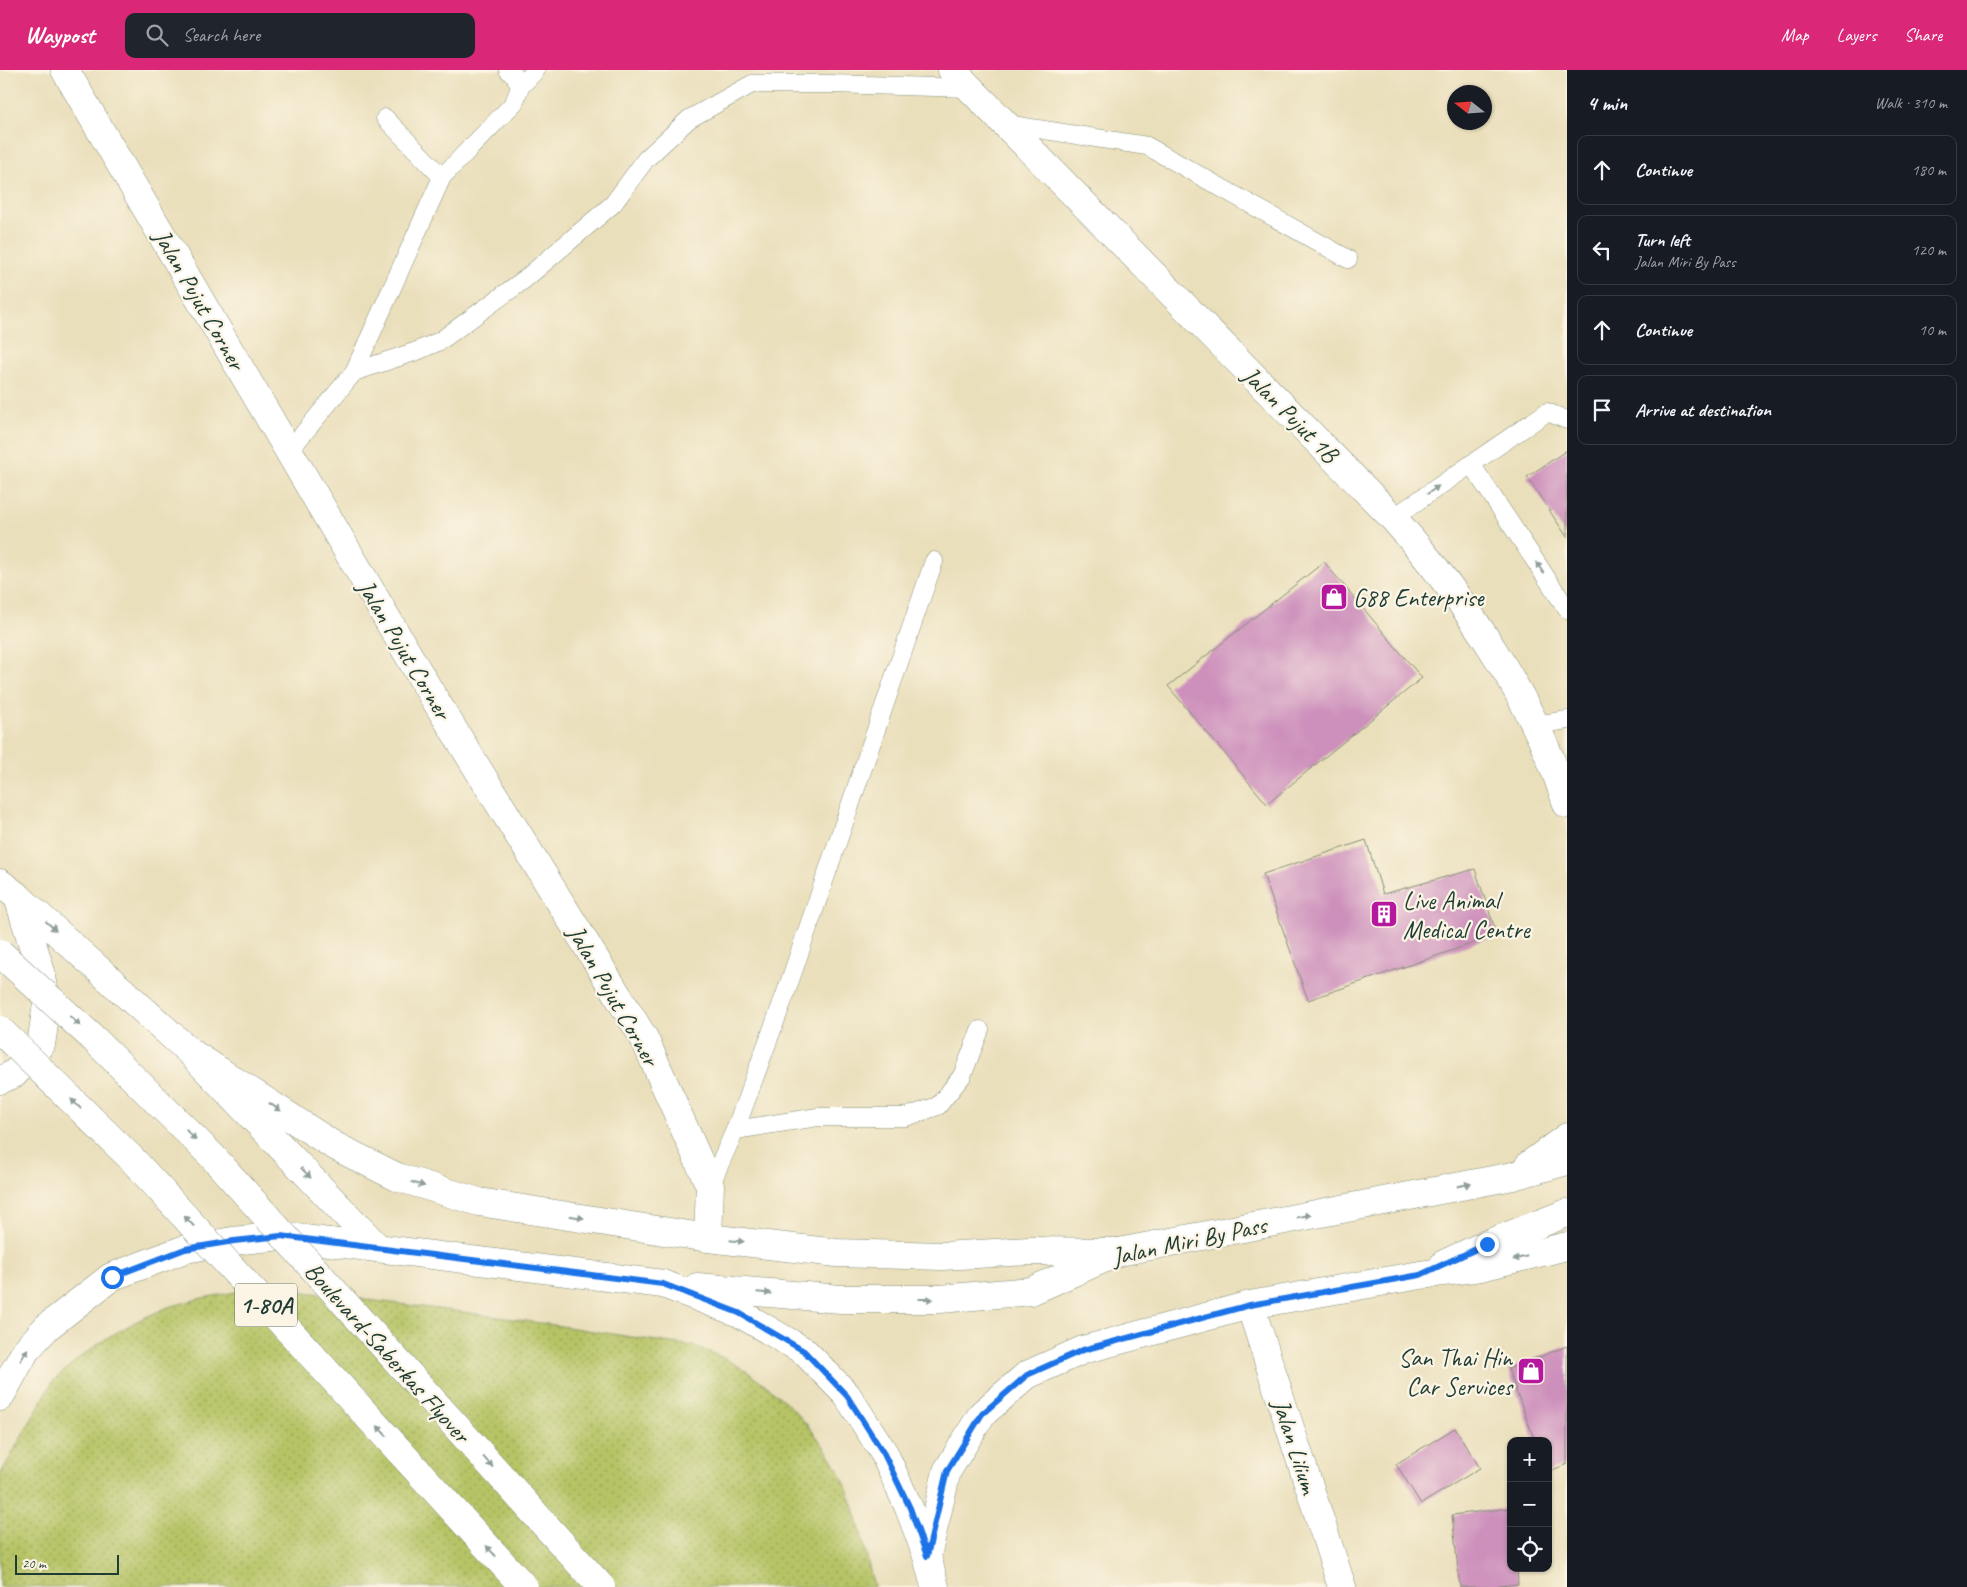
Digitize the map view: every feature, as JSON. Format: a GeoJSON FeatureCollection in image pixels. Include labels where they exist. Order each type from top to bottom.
{"type":"FeatureCollection","features":[{"type":"Feature","properties":{"kind":"main road","name":"Jalan Pujut Corner"},"geometry":{"type":"LineString","coordinates":[[65,70],[429,690],[644,1038],[710,1186],[708,1238]]}},
{"type":"Feature","properties":{"kind":"main road","name":"Jalan Pujut 1B"},"geometry":{"type":"LineString","coordinates":[[960,79],[1393,518],[1420,548],[1485,637],[1536,725],[1567,804]]}},
{"type":"Feature","properties":{"kind":"main road"},"geometry":{"type":"LineString","coordinates":[[9,890],[190,1052],[378,1248]]}},
{"type":"Feature","properties":{"kind":"main road"},"geometry":{"type":"LineString","coordinates":[[0,1080],[14,1074],[40,1045],[47,1004],[41,972],[9,890]]}},
{"type":"Feature","properties":{"kind":"main road","name":"Boulevard-Saberkas Flyover"},"geometry":{"type":"LineString","coordinates":[[0,953],[95,1040],[212,1156],[601,1587]]}},
{"type":"Feature","properties":{"kind":"main road","name":"1-80A"},"geometry":{"type":"LineString","coordinates":[[0,1030],[132,1159],[524,1587]]}},
{"type":"Feature","properties":{"kind":"main road"},"geometry":{"type":"LineString","coordinates":[[190,1052],[334,1145],[397,1177],[479,1202],[708,1238],[838,1253],[942,1256],[1030,1251],[1119,1252]]}},
{"type":"Feature","properties":{"kind":"main road"},"geometry":{"type":"LineString","coordinates":[[1513,1176],[1567,1137]]}},
{"type":"Feature","properties":{"kind":"main road","name":"Jalan Miri By Pass"},"geometry":{"type":"LineString","coordinates":[[663,1284],[841,1299],[940,1298],[1031,1291],[1119,1252],[1513,1176],[1567,1161]]}},
{"type":"Feature","properties":{"kind":"main road"},"geometry":{"type":"LineString","coordinates":[[1420,1275],[1487,1244],[1567,1213]]}},
{"type":"Feature","properties":{"kind":"main road"},"geometry":{"type":"LineString","coordinates":[[0,1397],[26,1350],[47,1327],[112,1277],[185,1249],[281,1236],[663,1284],[739,1313],[804,1351],[847,1396],[884,1454],[910,1508],[927,1556],[935,1587]]}},
{"type":"Feature","properties":{"kind":"main road"},"geometry":{"type":"LineString","coordinates":[[927,1556],[947,1471],[982,1414],[1027,1375],[1083,1350],[1250,1305],[1420,1275],[1480,1267],[1567,1246]]}},
{"type":"Feature","properties":{"kind":"main road","name":"Jalan Lilium"},"geometry":{"type":"LineString","coordinates":[[1250,1305],[1342,1587]]}},
{"type":"Feature","properties":{"kind":"lane"},"geometry":{"type":"LineString","coordinates":[[508,70],[515,76],[520,87]]}},
{"type":"Feature","properties":{"kind":"lane"},"geometry":{"type":"LineString","coordinates":[[289,451],[354,372],[442,177],[514,102],[520,87],[536,70]]}},
{"type":"Feature","properties":{"kind":"lane"},"geometry":{"type":"LineString","coordinates":[[354,372],[417,351],[440,341],[525,279],[613,204],[646,159],[688,119],[752,84],[830,84],[960,79]]}},
{"type":"Feature","properties":{"kind":"lane"},"geometry":{"type":"LineString","coordinates":[[385,118],[442,177]]}},
{"type":"Feature","properties":{"kind":"lane"},"geometry":{"type":"LineString","coordinates":[[1003,124],[1147,146],[1348,258]]}},
{"type":"Feature","properties":{"kind":"lane"},"geometry":{"type":"LineString","coordinates":[[1393,518],[1547,412],[1567,420]]}},
{"type":"Feature","properties":{"kind":"lane"},"geometry":{"type":"LineString","coordinates":[[1471,464],[1567,608]]}},
{"type":"Feature","properties":{"kind":"lane"},"geometry":{"type":"LineString","coordinates":[[710,1186],[735,1130],[785,994],[934,561]]}},
{"type":"Feature","properties":{"kind":"lane"},"geometry":{"type":"LineString","coordinates":[[1536,725],[1567,720]]}},
{"type":"Feature","properties":{"kind":"lane"},"geometry":{"type":"LineString","coordinates":[[735,1130],[818,1116],[906,1117],[938,1106],[962,1076],[980,1030]]}},
{"type":"Feature","properties":{"kind":"green space"},"geometry":{"type":"Polygon","coordinates":[[[270,1289],[485,1315],[689,1345],[718,1355],[738,1366],[775,1393],[822,1443],[842,1476],[848,1491],[874,1587],[0,1587],[0,1475],[53,1381],[79,1358],[107,1338],[137,1321],[168,1307],[236,1292],[270,1289]]]}},
{"type":"Feature","properties":{"kind":"building"},"geometry":{"type":"Polygon","coordinates":[[[1567,450],[1567,537],[1527,477],[1567,450]]]}},
{"type":"Feature","properties":{"kind":"building"},"geometry":{"type":"Polygon","coordinates":[[[1324,562],[1422,678],[1267,804],[1168,686],[1324,562]]]}},
{"type":"Feature","properties":{"kind":"building","name":"Live Animal Medical Centre"},"geometry":{"type":"Polygon","coordinates":[[[1366,840],[1383,894],[1475,869],[1497,935],[1308,1000],[1263,874],[1366,840]]]}},
{"type":"Feature","properties":{"kind":"building"},"geometry":{"type":"Polygon","coordinates":[[[1567,1346],[1567,1464],[1552,1470],[1552,1437],[1534,1437],[1508,1369],[1567,1346]]]}},
{"type":"Feature","properties":{"kind":"building"},"geometry":{"type":"Polygon","coordinates":[[[1455,1428],[1480,1468],[1421,1504],[1396,1464],[1455,1428]]]}},
{"type":"Feature","properties":{"kind":"building"},"geometry":{"type":"Polygon","coordinates":[[[1507,1508],[1507,1572],[1517,1572],[1518,1584],[1491,1587],[1460,1587],[1452,1515],[1507,1508]]]}},
{"type":"Feature","properties":{"kind":"place","name":"G88 Enterprise"},"geometry":{"type":"Point","coordinates":[1334,597]}},
{"type":"Feature","properties":{"kind":"place","name":"Live Animal Medical Centre"},"geometry":{"type":"Point","coordinates":[1384,914]}},
{"type":"Feature","properties":{"kind":"place","name":"San Thai Hin Car Services"},"geometry":{"type":"Point","coordinates":[1531,1371]}},
{"type":"Feature","properties":{"kind":"route"},"geometry":{"type":"LineString","coordinates":[[112,1277],[185,1249],[281,1236],[663,1284],[739,1313],[804,1351],[847,1396],[884,1454],[910,1508],[927,1556],[947,1471],[982,1414],[1027,1375],[1083,1350],[1250,1305],[1420,1275],[1487,1244]]}}]}
